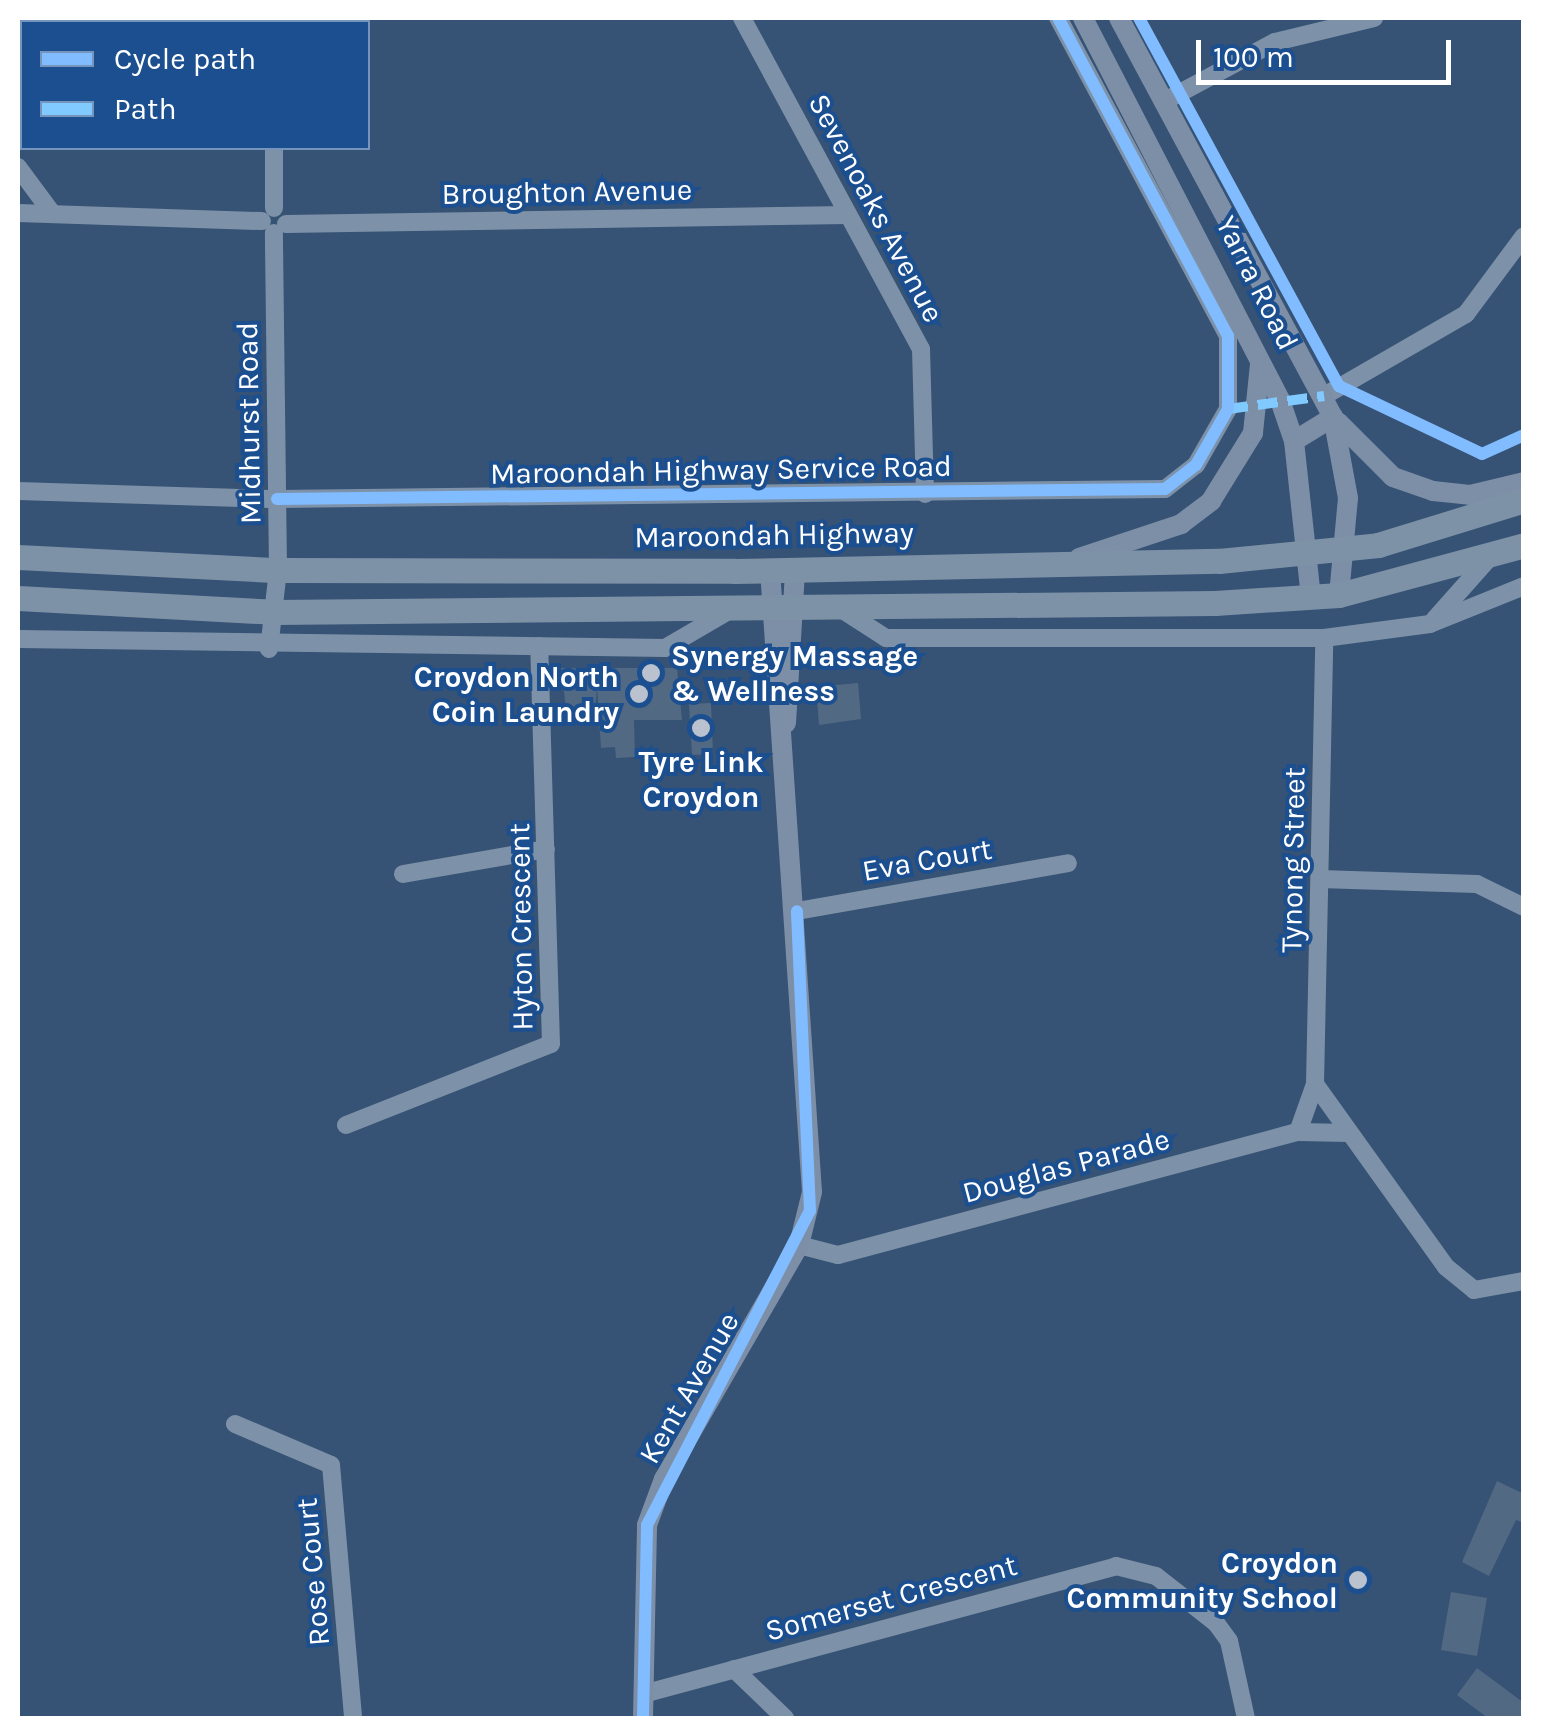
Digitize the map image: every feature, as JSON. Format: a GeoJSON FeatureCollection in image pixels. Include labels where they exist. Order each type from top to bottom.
{"type":"FeatureCollection","features":[{"type":"Feature","properties":{"kind":"highway","name":"Maroondah Highway"},"geometry":{"type":"LineString","coordinates":[[18,557],[278,570],[782,570],[1305,554],[1339,551],[1524,500]]}},
{"type":"Feature","properties":{"kind":"highway"},"geometry":{"type":"LineString","coordinates":[[18,598],[274,612],[730,610],[1310,598],[1339,595],[1524,545]]}},
{"type":"Feature","properties":{"kind":"main road","name":"Yarra Road"},"geometry":{"type":"LineString","coordinates":[[1083,18],[1187,235],[1256,346],[1294,442],[1310,598]]}},
{"type":"Feature","properties":{"kind":"main road","name":"Yarra Road"},"geometry":{"type":"LineString","coordinates":[[1119,18],[1334,417],[1348,498],[1339,551],[1339,595]]}},
{"type":"Feature","properties":{"kind":"main road"},"geometry":{"type":"LineString","coordinates":[[1187,235],[1225,214]]}},
{"type":"Feature","properties":{"kind":"main road"},"geometry":{"type":"LineString","coordinates":[[1063,563],[1181,524],[1211,502],[1253,432],[1256,346]]}},
{"type":"Feature","properties":{"kind":"main road"},"geometry":{"type":"LineString","coordinates":[[1294,442],[1334,417],[1393,477],[1433,491],[1470,495],[1524,482]]}},
{"type":"Feature","properties":{"kind":"main road","name":"Kent Avenue"},"geometry":{"type":"LineString","coordinates":[[643,1718],[642,1554],[654,1503],[800,1244],[812,1192],[786,725],[782,570]]}},
{"type":"Feature","properties":{"kind":"street","name":"Sevenoaks Avenue"},"geometry":{"type":"LineString","coordinates":[[742,18],[921,349],[924,494]]}},
{"type":"Feature","properties":{"kind":"street"},"geometry":{"type":"LineString","coordinates":[[1058,18],[1187,235]]}},
{"type":"Feature","properties":{"kind":"street"},"geometry":{"type":"LineString","coordinates":[[1163,102],[1274,42],[1374,18]]}},
{"type":"Feature","properties":{"kind":"street","name":"Midhurst Road"},"geometry":{"type":"LineString","coordinates":[[269,649],[278,570],[274,150]]}},
{"type":"Feature","properties":{"kind":"street"},"geometry":{"type":"LineString","coordinates":[[18,167],[52,214]]}},
{"type":"Feature","properties":{"kind":"street","name":"Broughton Avenue"},"geometry":{"type":"LineString","coordinates":[[18,212],[274,222],[848,216]]}},
{"type":"Feature","properties":{"kind":"street","name":"Maroondah Highway Service Road"},"geometry":{"type":"LineString","coordinates":[[18,491],[277,500],[1164,490],[1196,465],[1231,385],[1228,336],[1187,235]]}},
{"type":"Feature","properties":{"kind":"street"},"geometry":{"type":"LineString","coordinates":[[1324,396],[1466,314],[1524,236]]}},
{"type":"Feature","properties":{"kind":"street"},"geometry":{"type":"LineString","coordinates":[[1430,624],[1490,557]]}},
{"type":"Feature","properties":{"kind":"street"},"geometry":{"type":"LineString","coordinates":[[840,608],[886,638],[1324,638],[1430,624],[1524,586]]}},
{"type":"Feature","properties":{"kind":"street"},"geometry":{"type":"LineString","coordinates":[[18,639],[269,649],[665,648],[730,610]]}},
{"type":"Feature","properties":{"kind":"street","name":"Tynong Street"},"geometry":{"type":"LineString","coordinates":[[1298,1132],[1315,1084],[1324,638]]}},
{"type":"Feature","properties":{"kind":"street","name":"Hyton Crescent"},"geometry":{"type":"LineString","coordinates":[[346,1126],[551,1044],[539,646]]}},
{"type":"Feature","properties":{"kind":"street"},"geometry":{"type":"LineString","coordinates":[[403,874],[546,849]]}},
{"type":"Feature","properties":{"kind":"street","name":"Eva Court"},"geometry":{"type":"LineString","coordinates":[[796,911],[1068,862]]}},
{"type":"Feature","properties":{"kind":"street"},"geometry":{"type":"LineString","coordinates":[[1320,879],[1477,884],[1524,907]]}},
{"type":"Feature","properties":{"kind":"street"},"geometry":{"type":"LineString","coordinates":[[1315,1084],[1446,1267],[1474,1290],[1524,1281]]}},
{"type":"Feature","properties":{"kind":"street","name":"Douglas Parade"},"geometry":{"type":"LineString","coordinates":[[800,1244],[862,1250],[1298,1132],[1349,1133]]}},
{"type":"Feature","properties":{"kind":"street","name":"Rose Court"},"geometry":{"type":"LineString","coordinates":[[235,1424],[331,1466],[353,1718]]}},
{"type":"Feature","properties":{"kind":"street","name":"Somerset Crescent"},"geometry":{"type":"LineString","coordinates":[[643,1694],[1116,1566],[1156,1576],[1216,1623],[1230,1641],[1246,1718]]}},
{"type":"Feature","properties":{"kind":"street"},"geometry":{"type":"LineString","coordinates":[[734,1670],[785,1718]]}},
{"type":"Feature","properties":{"kind":"building"},"geometry":{"type":"Polygon","coordinates":[[[561,668],[677,668],[682,720],[634,720],[635,757],[616,758],[615,747],[601,748],[597,687],[594,723],[567,716],[561,668]]]}},
{"type":"Feature","properties":{"kind":"building"},"geometry":{"type":"Polygon","coordinates":[[[858,683],[861,719],[819,725],[816,687],[858,683]]]}},
{"type":"Feature","properties":{"kind":"building"},"geometry":{"type":"Polygon","coordinates":[[[711,703],[713,754],[692,755],[689,704],[711,703]]]}},
{"type":"Feature","properties":{"kind":"building"},"geometry":{"type":"Polygon","coordinates":[[[1497,1481],[1524,1494],[1524,1523],[1516,1520],[1489,1576],[1462,1562],[1497,1481]]]}},
{"type":"Feature","properties":{"kind":"building"},"geometry":{"type":"Polygon","coordinates":[[[1451,1592],[1487,1598],[1477,1656],[1441,1650],[1451,1592]]]}},
{"type":"Feature","properties":{"kind":"building"},"geometry":{"type":"Polygon","coordinates":[[[1477,1668],[1524,1703],[1524,1718],[1488,1718],[1457,1695],[1477,1668]]]}},
{"type":"Feature","properties":{"kind":"marked path"},"geometry":{"type":"LineString","coordinates":[[1228,409],[1324,396]]}},
{"type":"Feature","properties":{"kind":"cycle path"},"geometry":{"type":"LineString","coordinates":[[277,499],[1165,489],[1196,465],[1228,409],[1228,336],[1058,18]]}},
{"type":"Feature","properties":{"kind":"cycle path"},"geometry":{"type":"LineString","coordinates":[[1139,18],[1339,386],[1482,454],[1524,435]]}},
{"type":"Feature","properties":{"kind":"cycle path"},"geometry":{"type":"LineString","coordinates":[[643,1718],[647,1525],[810,1211],[797,911]]}},
{"type":"Feature","properties":{"kind":"place","name":"Synergy Massage & Wellness"},"geometry":{"type":"Point","coordinates":[651,673]}},
{"type":"Feature","properties":{"kind":"place","name":"Croydon North Coin Laundry"},"geometry":{"type":"Point","coordinates":[639,694]}},
{"type":"Feature","properties":{"kind":"place","name":"Tyre Link Croydon"},"geometry":{"type":"Point","coordinates":[701,728]}},
{"type":"Feature","properties":{"kind":"place","name":"Croydon Community School"},"geometry":{"type":"Point","coordinates":[1358,1580]}}]}
